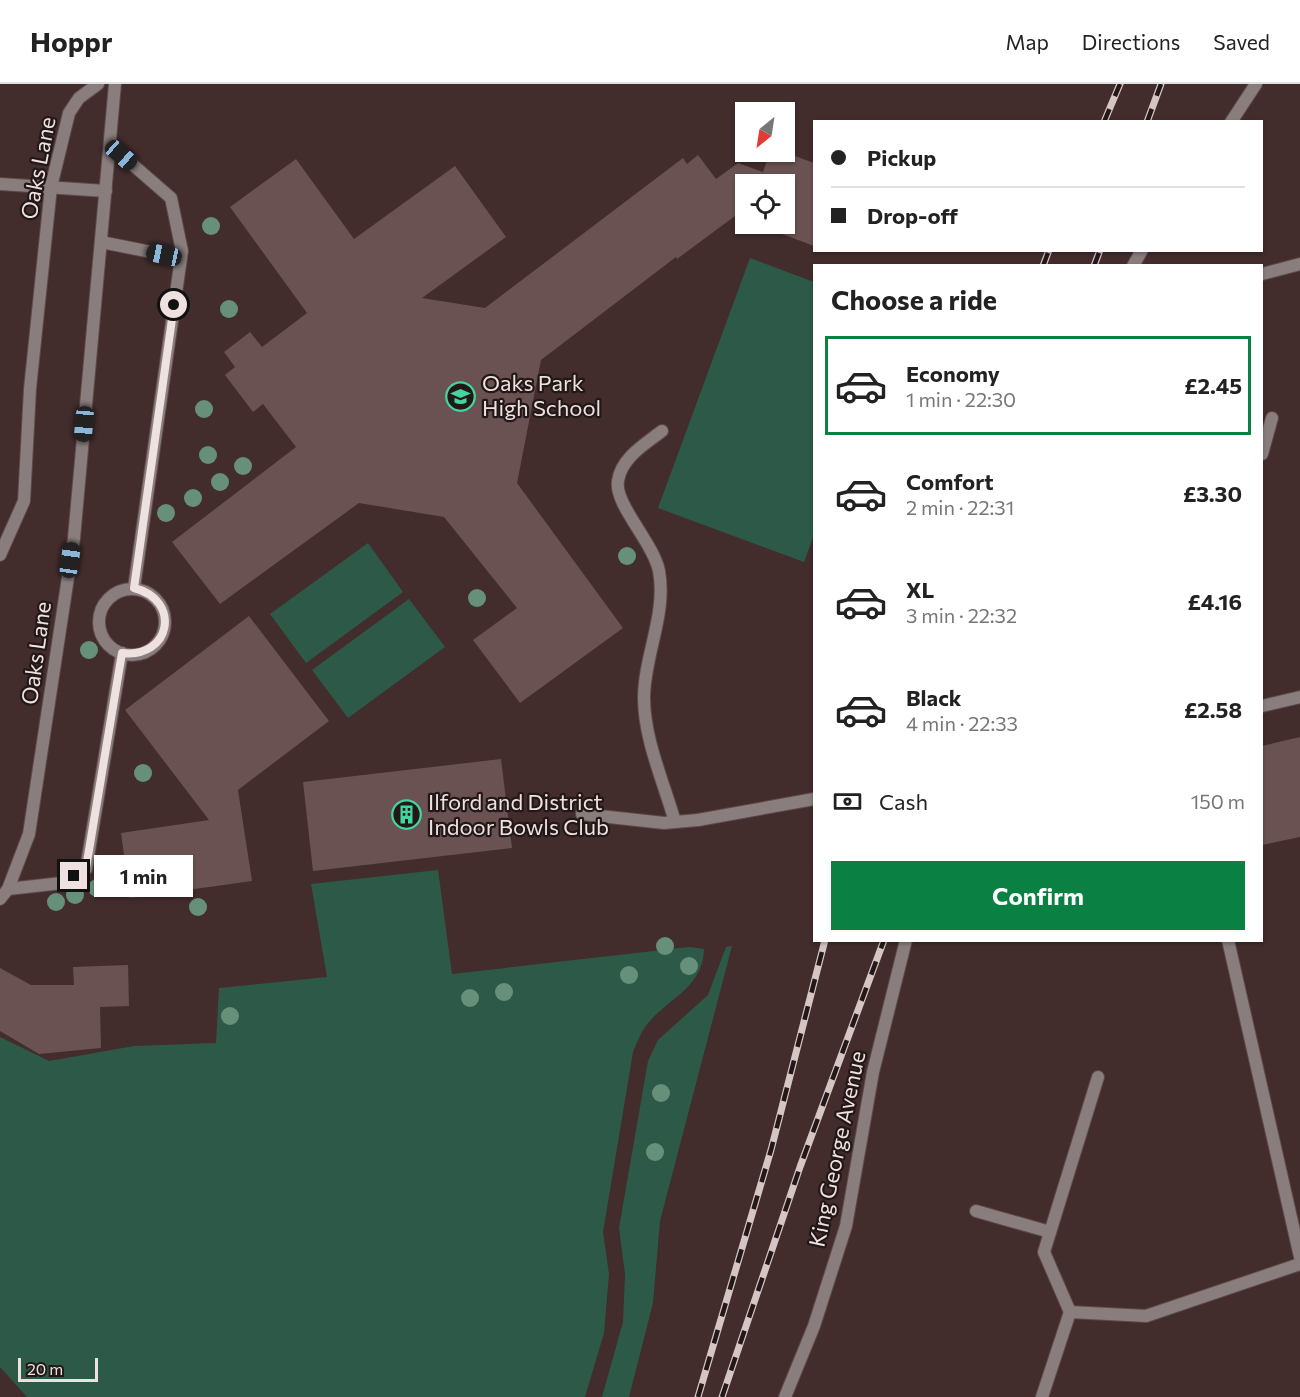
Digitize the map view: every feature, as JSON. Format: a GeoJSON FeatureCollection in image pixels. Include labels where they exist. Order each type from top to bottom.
{"type":"FeatureCollection","features":[{"type":"Feature","properties":{"kind":"street","name":"Oaks Lane"},"geometry":{"type":"LineString","coordinates":[[0,555],[24,501],[30,389],[51,187],[69,113],[79,98],[98,84]]}},
{"type":"Feature","properties":{"kind":"street","name":"Oaks Lane"},"geometry":{"type":"LineString","coordinates":[[0,899],[8,889],[29,834],[72,550],[115,84]]}},
{"type":"Feature","properties":{"kind":"street"},"geometry":{"type":"LineString","coordinates":[[1232,120],[1256,84]]}},
{"type":"Feature","properties":{"kind":"street"},"geometry":{"type":"LineString","coordinates":[[110,145],[171,198],[181,258],[134,588]]}},
{"type":"Feature","properties":{"kind":"street"},"geometry":{"type":"LineString","coordinates":[[0,184],[106,191]]}},
{"type":"Feature","properties":{"kind":"street"},"geometry":{"type":"LineString","coordinates":[[101,242],[181,258]]}},
{"type":"Feature","properties":{"kind":"street"},"geometry":{"type":"LineString","coordinates":[[1263,274],[1300,264]]}},
{"type":"Feature","properties":{"kind":"street"},"geometry":{"type":"LineString","coordinates":[[1263,450],[1272,418]]}},
{"type":"Feature","properties":{"kind":"street"},"geometry":{"type":"LineString","coordinates":[[662,431],[630,456],[623,466],[617,485],[623,504],[649,544],[659,573],[658,606],[644,698],[654,750],[675,822]]}},
{"type":"Feature","properties":{"kind":"street"},"geometry":{"type":"LineString","coordinates":[[134,588],[154,597],[165,617],[165,628],[161,638],[144,653],[122,653],[105,641],[100,632],[100,610],[114,594],[134,588]]}},
{"type":"Feature","properties":{"kind":"street"},"geometry":{"type":"LineString","coordinates":[[8,889],[62,883],[86,868],[122,653]]}},
{"type":"Feature","properties":{"kind":"street"},"geometry":{"type":"LineString","coordinates":[[1263,706],[1300,697]]}},
{"type":"Feature","properties":{"kind":"street"},"geometry":{"type":"LineString","coordinates":[[582,814],[675,822],[813,799]]}},
{"type":"Feature","properties":{"kind":"street","name":"King George Avenue"},"geometry":{"type":"LineString","coordinates":[[785,1397],[814,1326],[846,1226],[873,1072],[906,942]]}},
{"type":"Feature","properties":{"kind":"street"},"geometry":{"type":"LineString","coordinates":[[1228,942],[1300,1257]]}},
{"type":"Feature","properties":{"kind":"street"},"geometry":{"type":"LineString","coordinates":[[1042,1397],[1070,1312],[1044,1252],[1098,1077]]}},
{"type":"Feature","properties":{"kind":"street"},"geometry":{"type":"LineString","coordinates":[[976,1211],[1050,1232]]}},
{"type":"Feature","properties":{"kind":"street"},"geometry":{"type":"LineString","coordinates":[[1070,1312],[1146,1316],[1300,1264]]}},
{"type":"Feature","properties":{"kind":"green space"},"geometry":{"type":"Polygon","coordinates":[[[750,258],[813,282],[813,538],[804,562],[658,508],[750,258]]]}},
{"type":"Feature","properties":{"kind":"green space"},"geometry":{"type":"Polygon","coordinates":[[[368,543],[403,592],[306,663],[270,614],[368,543]]]}},
{"type":"Feature","properties":{"kind":"green space"},"geometry":{"type":"Polygon","coordinates":[[[409,599],[445,647],[348,718],[312,670],[409,599]]]}},
{"type":"Feature","properties":{"kind":"green space"},"geometry":{"type":"Polygon","coordinates":[[[438,870],[452,974],[689,947],[704,949],[697,975],[651,1020],[643,1030],[633,1052],[603,1232],[609,1274],[604,1333],[585,1397],[27,1397],[0,1367],[0,1037],[49,1061],[134,1046],[216,1043],[219,988],[327,977],[311,884],[438,870]]]}},
{"type":"Feature","properties":{"kind":"green space"},"geometry":{"type":"Polygon","coordinates":[[[732,946],[660,1221],[653,1303],[629,1397],[602,1397],[623,1322],[625,1274],[619,1228],[648,1061],[658,1040],[708,995],[726,947],[732,946]]]}},
{"type":"Feature","properties":{"kind":"building","name":"Oaks Park High School"},"geometry":{"type":"Polygon","coordinates":[[[698,155],[716,179],[738,163],[763,172],[766,162],[795,162],[795,156],[813,163],[813,246],[782,234],[795,234],[795,174],[735,174],[735,216],[677,259],[676,257],[541,360],[517,483],[623,628],[520,703],[473,640],[517,608],[444,517],[359,503],[220,604],[172,542],[296,447],[263,404],[253,412],[225,375],[235,367],[224,352],[250,332],[262,347],[307,313],[230,207],[296,159],[354,239],[455,166],[506,237],[422,298],[485,308],[683,158],[687,164],[698,155]]]}},
{"type":"Feature","properties":{"kind":"building"},"geometry":{"type":"Polygon","coordinates":[[[249,616],[329,721],[238,790],[252,881],[130,898],[121,833],[209,820],[125,710],[249,616]]]}},
{"type":"Feature","properties":{"kind":"building"},"geometry":{"type":"Polygon","coordinates":[[[1300,737],[1300,837],[1263,845],[1263,746],[1300,737]]]}},
{"type":"Feature","properties":{"kind":"building","name":"Ilford and District Indoor Bowls Club"},"geometry":{"type":"Polygon","coordinates":[[[501,759],[512,848],[313,871],[303,782],[501,759]]]}},
{"type":"Feature","properties":{"kind":"building"},"geometry":{"type":"Polygon","coordinates":[[[128,965],[129,1006],[100,1007],[101,1048],[39,1054],[0,1031],[0,968],[31,985],[74,985],[73,967],[128,965]]]}},
{"type":"Feature","properties":{"kind":"railway"},"geometry":{"type":"LineString","coordinates":[[1105,120],[1120,84]]}},
{"type":"Feature","properties":{"kind":"railway"},"geometry":{"type":"LineString","coordinates":[[1148,120],[1161,84]]}},
{"type":"Feature","properties":{"kind":"railway"},"geometry":{"type":"LineString","coordinates":[[1044,264],[1048,252]]}},
{"type":"Feature","properties":{"kind":"railway"},"geometry":{"type":"LineString","coordinates":[[1095,264],[1099,252]]}},
{"type":"Feature","properties":{"kind":"railway"},"geometry":{"type":"LineString","coordinates":[[698,1397],[771,1150],[824,942]]}},
{"type":"Feature","properties":{"kind":"railway"},"geometry":{"type":"LineString","coordinates":[[722,1397],[800,1167],[883,942]]}},
{"type":"Feature","properties":{"kind":"place","name":"Oaks Park High School"},"geometry":{"type":"Point","coordinates":[461,396]}},
{"type":"Feature","properties":{"kind":"place","name":"Ilford and District Indoor Bowls Club"},"geometry":{"type":"Point","coordinates":[407,815]}},
{"type":"Feature","properties":{"kind":"route"},"geometry":{"type":"LineString","coordinates":[[74,876],[86,868],[122,653],[133,655],[144,653],[154,647],[165,628],[165,617],[161,606],[145,591],[134,588],[174,305]]}}]}
